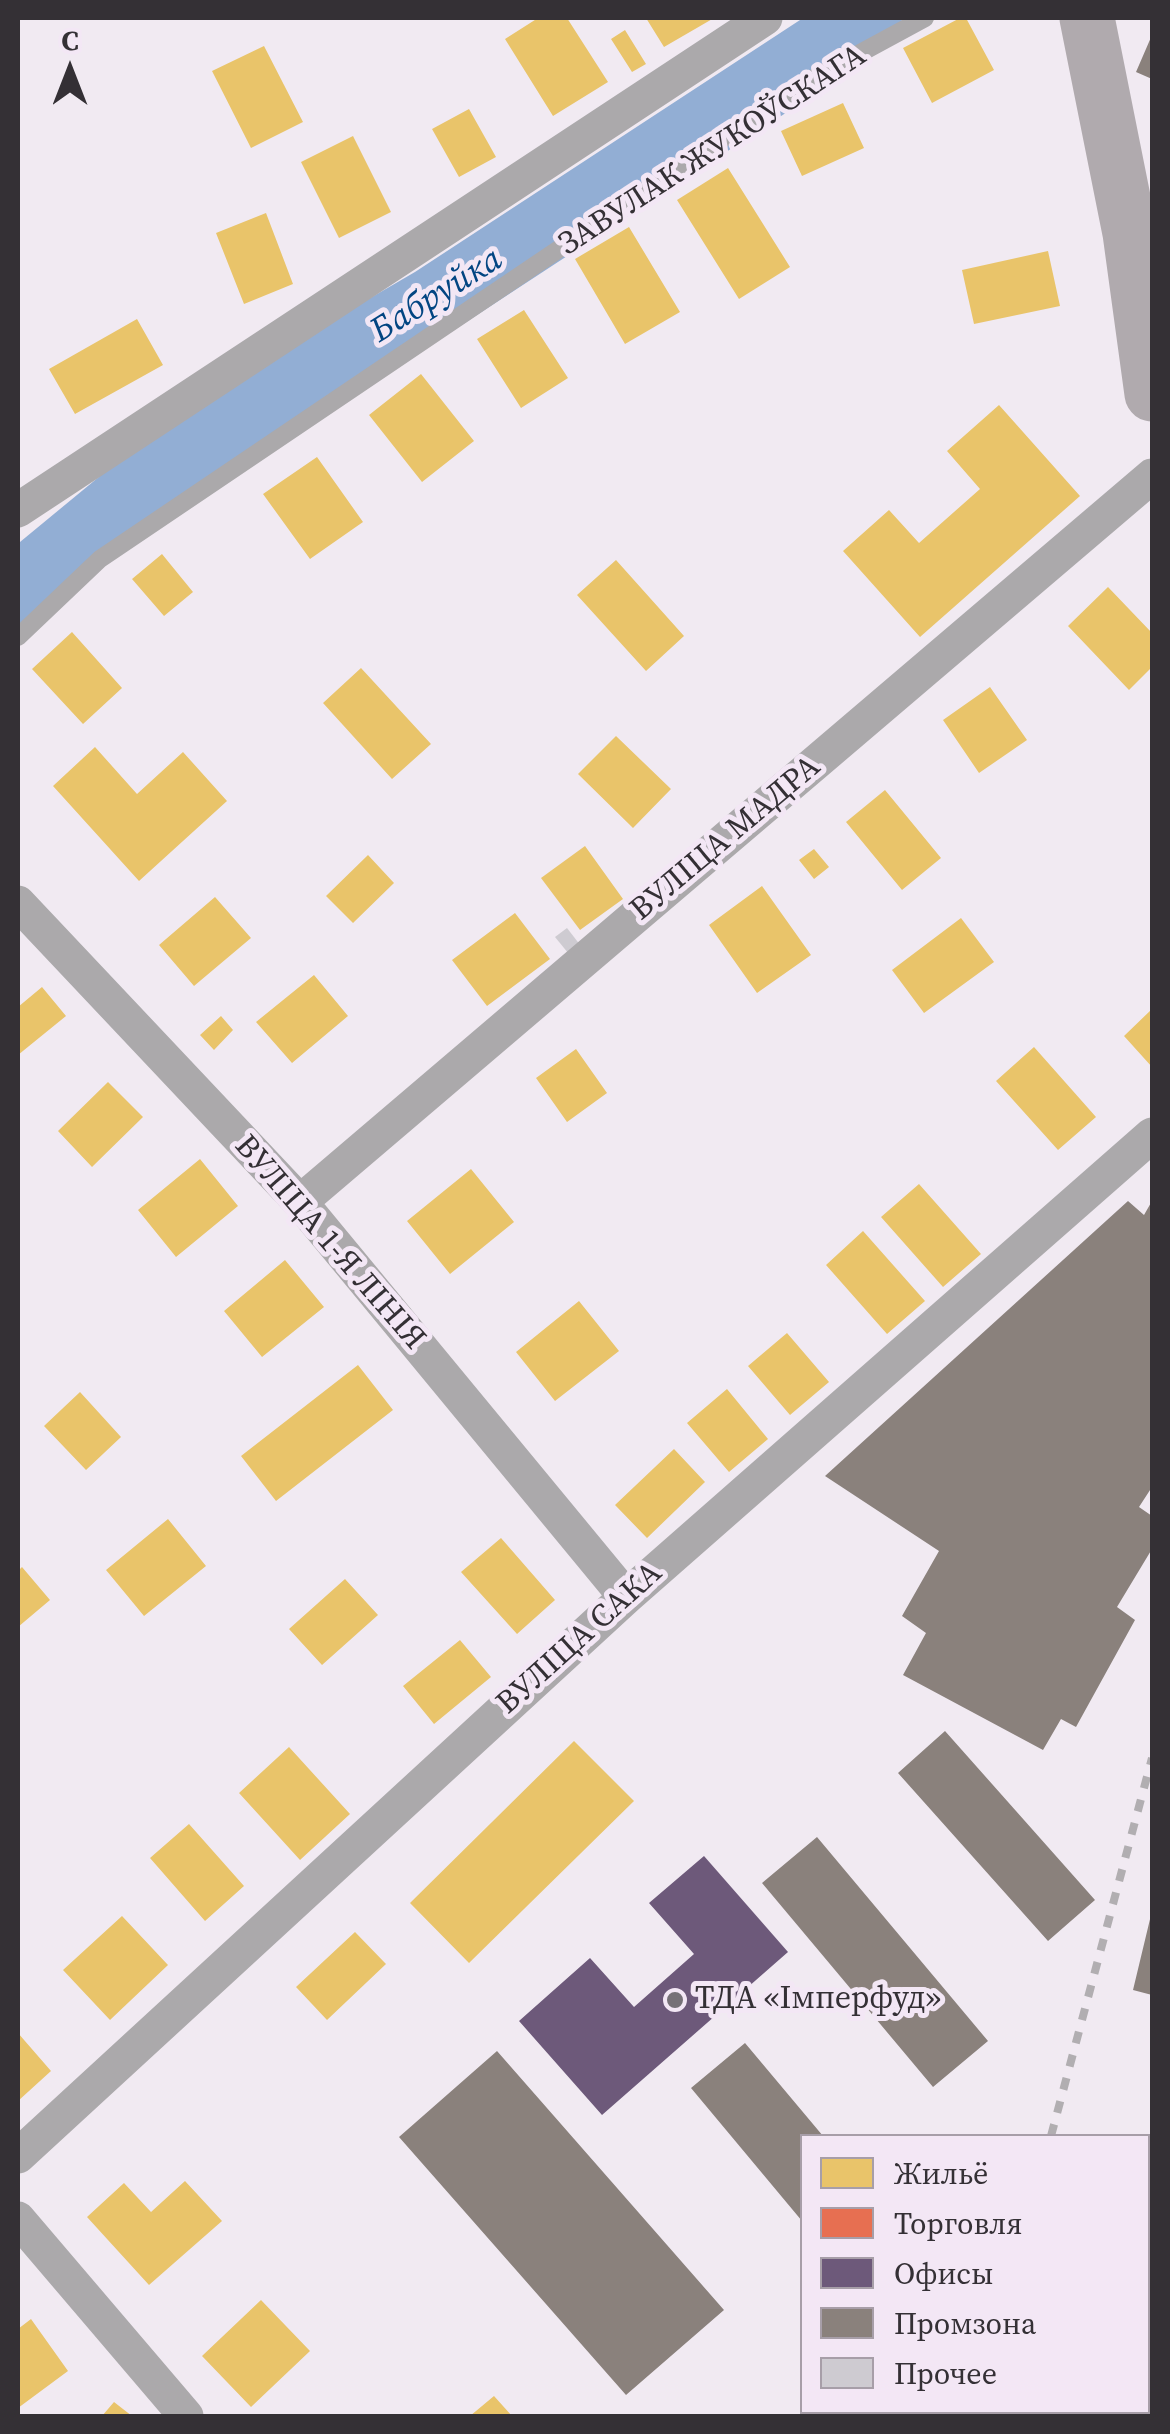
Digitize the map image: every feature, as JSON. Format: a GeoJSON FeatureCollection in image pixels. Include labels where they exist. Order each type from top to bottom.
{"type":"FeatureCollection","features":[{"type":"Feature","properties":{"kind":"main road"},"geometry":{"type":"LineString","coordinates":[[1087,18],[1141,228],[1152,394]]}},
{"type":"Feature","properties":{"kind":"street"},"geometry":{"type":"LineString","coordinates":[[18,510],[765,18]]}},
{"type":"Feature","properties":{"kind":"street","name":"ВУЛІЦА МАДРА"},"geometry":{"type":"LineString","coordinates":[[300,1202],[1152,476]]}},
{"type":"Feature","properties":{"kind":"street","name":"ВУЛІЦА 1-Я ЛІНІЯ"},"geometry":{"type":"LineString","coordinates":[[18,904],[300,1202],[626,1596]]}},
{"type":"Feature","properties":{"kind":"street","name":"ВУЛІЦА САКА"},"geometry":{"type":"LineString","coordinates":[[18,2156],[626,1596],[1152,1135]]}},
{"type":"Feature","properties":{"kind":"street"},"geometry":{"type":"LineString","coordinates":[[18,2218],[186,2416]]}},
{"type":"Feature","properties":{"kind":"lane","name":"ЗАВУЛАК ЖУКОЎСКАГА"},"geometry":{"type":"LineString","coordinates":[[18,637],[100,559],[806,83],[925,18]]}},
{"type":"Feature","properties":{"kind":"building: Жильё"},"geometry":{"type":"Polygon","coordinates":[[[538,18],[567,18],[608,82],[553,116],[505,39],[538,18]]]}},
{"type":"Feature","properties":{"kind":"building: Жильё"},"geometry":{"type":"Polygon","coordinates":[[[646,18],[714,18],[664,47],[646,18]]]}},
{"type":"Feature","properties":{"kind":"building: Жильё"},"geometry":{"type":"Polygon","coordinates":[[[966,18],[994,70],[932,103],[903,48],[966,18]]]}},
{"type":"Feature","properties":{"kind":"building: Жильё"},"geometry":{"type":"Polygon","coordinates":[[[625,30],[646,64],[632,72],[611,39],[625,30]]]}},
{"type":"Feature","properties":{"kind":"building: Жильё"},"geometry":{"type":"Polygon","coordinates":[[[264,46],[303,122],[251,148],[212,71],[264,46]]]}},
{"type":"Feature","properties":{"kind":"building: Жильё"},"geometry":{"type":"Polygon","coordinates":[[[843,103],[864,148],[802,176],[781,131],[843,103]]]}},
{"type":"Feature","properties":{"kind":"building: Жильё"},"geometry":{"type":"Polygon","coordinates":[[[469,109],[496,157],[459,177],[432,129],[469,109]]]}},
{"type":"Feature","properties":{"kind":"building: Жильё"},"geometry":{"type":"Polygon","coordinates":[[[353,136],[391,212],[339,238],[301,162],[353,136]]]}},
{"type":"Feature","properties":{"kind":"building: Жильё"},"geometry":{"type":"Polygon","coordinates":[[[728,168],[790,267],[739,299],[677,200],[728,168]]]}},
{"type":"Feature","properties":{"kind":"building: Жильё"},"geometry":{"type":"Polygon","coordinates":[[[266,213],[293,284],[244,304],[216,233],[266,213]]]}},
{"type":"Feature","properties":{"kind":"building: Жильё"},"geometry":{"type":"Polygon","coordinates":[[[629,227],[680,312],[625,344],[575,259],[629,227]]]}},
{"type":"Feature","properties":{"kind":"building: Жильё"},"geometry":{"type":"Polygon","coordinates":[[[1048,251],[1060,306],[974,324],[962,270],[1048,251]]]}},
{"type":"Feature","properties":{"kind":"building: Жильё"},"geometry":{"type":"Polygon","coordinates":[[[524,310],[568,378],[521,408],[477,339],[524,310]]]}},
{"type":"Feature","properties":{"kind":"building: Жильё"},"geometry":{"type":"Polygon","coordinates":[[[137,319],[163,365],[75,414],[49,369],[137,319]]]}},
{"type":"Feature","properties":{"kind":"building: Жильё"},"geometry":{"type":"Polygon","coordinates":[[[421,374],[474,441],[422,482],[369,415],[421,374]]]}},
{"type":"Feature","properties":{"kind":"building: Жильё"},"geometry":{"type":"Polygon","coordinates":[[[999,405],[1080,496],[920,637],[843,551],[889,510],[919,543],[980,489],[947,451],[999,405]]]}},
{"type":"Feature","properties":{"kind":"building: Жильё"},"geometry":{"type":"Polygon","coordinates":[[[317,457],[363,522],[310,559],[263,494],[317,457]]]}},
{"type":"Feature","properties":{"kind":"building: Жильё"},"geometry":{"type":"Polygon","coordinates":[[[162,554],[193,592],[164,616],[132,579],[162,554]]]}},
{"type":"Feature","properties":{"kind":"building: Жильё"},"geometry":{"type":"Polygon","coordinates":[[[616,560],[684,636],[646,671],[577,595],[616,560]]]}},
{"type":"Feature","properties":{"kind":"building: Жильё"},"geometry":{"type":"Polygon","coordinates":[[[1108,587],[1152,633],[1152,667],[1129,690],[1068,626],[1108,587]]]}},
{"type":"Feature","properties":{"kind":"building: Жильё"},"geometry":{"type":"Polygon","coordinates":[[[72,632],[122,688],[83,724],[32,669],[72,632]]]}},
{"type":"Feature","properties":{"kind":"building: Жильё"},"geometry":{"type":"Polygon","coordinates":[[[361,668],[431,744],[392,779],[323,703],[361,668]]]}},
{"type":"Feature","properties":{"kind":"building: Жильё"},"geometry":{"type":"Polygon","coordinates":[[[990,687],[1027,740],[979,773],[943,720],[990,687]]]}},
{"type":"Feature","properties":{"kind":"building: Жильё"},"geometry":{"type":"Polygon","coordinates":[[[616,736],[671,789],[633,828],[578,774],[616,736]]]}},
{"type":"Feature","properties":{"kind":"building: Жильё"},"geometry":{"type":"Polygon","coordinates":[[[95,747],[137,794],[183,752],[227,801],[139,881],[53,786],[95,747]]]}},
{"type":"Feature","properties":{"kind":"building: Жильё"},"geometry":{"type":"Polygon","coordinates":[[[885,790],[941,858],[902,890],[846,822],[885,790]]]}},
{"type":"Feature","properties":{"kind":"building: Жильё"},"geometry":{"type":"Polygon","coordinates":[[[585,846],[623,899],[580,930],[541,878],[585,846]]]}},
{"type":"Feature","properties":{"kind":"building: Жильё"},"geometry":{"type":"Polygon","coordinates":[[[814,849],[829,867],[814,879],[799,860],[814,849]]]}},
{"type":"Feature","properties":{"kind":"building: Жильё"},"geometry":{"type":"Polygon","coordinates":[[[368,855],[394,883],[353,923],[326,896],[368,855]]]}},
{"type":"Feature","properties":{"kind":"building: Жильё"},"geometry":{"type":"Polygon","coordinates":[[[762,886],[811,955],[757,993],[709,925],[762,886]]]}},
{"type":"Feature","properties":{"kind":"building: Жильё"},"geometry":{"type":"Polygon","coordinates":[[[215,897],[251,938],[194,986],[159,945],[215,897]]]}},
{"type":"Feature","properties":{"kind":"building: Жильё"},"geometry":{"type":"Polygon","coordinates":[[[515,913],[550,959],[487,1006],[452,960],[515,913]]]}},
{"type":"Feature","properties":{"kind":"building: Жильё"},"geometry":{"type":"Polygon","coordinates":[[[961,918],[994,962],[924,1013],[892,970],[961,918]]]}},
{"type":"Feature","properties":{"kind":"building: Жильё"},"geometry":{"type":"Polygon","coordinates":[[[314,975],[348,1016],[292,1063],[256,1022],[314,975]]]}},
{"type":"Feature","properties":{"kind":"building: Жильё"},"geometry":{"type":"Polygon","coordinates":[[[42,987],[66,1016],[18,1055],[18,1007],[42,987]]]}},
{"type":"Feature","properties":{"kind":"building: Жильё"},"geometry":{"type":"Polygon","coordinates":[[[1152,1009],[1152,1067],[1124,1036],[1152,1009]]]}},
{"type":"Feature","properties":{"kind":"building: Жильё"},"geometry":{"type":"Polygon","coordinates":[[[221,1016],[233,1030],[214,1050],[200,1035],[221,1016]]]}},
{"type":"Feature","properties":{"kind":"building: Жильё"},"geometry":{"type":"Polygon","coordinates":[[[1034,1047],[1096,1117],[1058,1150],[996,1081],[1034,1047]]]}},
{"type":"Feature","properties":{"kind":"building: Жильё"},"geometry":{"type":"Polygon","coordinates":[[[576,1049],[607,1093],[567,1122],[536,1078],[576,1049]]]}},
{"type":"Feature","properties":{"kind":"building: Жильё"},"geometry":{"type":"Polygon","coordinates":[[[108,1082],[143,1117],[92,1167],[58,1131],[108,1082]]]}},
{"type":"Feature","properties":{"kind":"building: Жильё"},"geometry":{"type":"Polygon","coordinates":[[[200,1159],[238,1206],[176,1257],[138,1210],[200,1159]]]}},
{"type":"Feature","properties":{"kind":"building: Жильё"},"geometry":{"type":"Polygon","coordinates":[[[471,1169],[514,1222],[450,1274],[407,1221],[471,1169]]]}},
{"type":"Feature","properties":{"kind":"building: Жильё"},"geometry":{"type":"Polygon","coordinates":[[[919,1184],[981,1254],[943,1287],[881,1217],[919,1184]]]}},
{"type":"Feature","properties":{"kind":"building: Жильё"},"geometry":{"type":"Polygon","coordinates":[[[863,1231],[925,1301],[887,1334],[826,1265],[863,1231]]]}},
{"type":"Feature","properties":{"kind":"building: Жильё"},"geometry":{"type":"Polygon","coordinates":[[[285,1260],[324,1307],[262,1357],[224,1311],[285,1260]]]}},
{"type":"Feature","properties":{"kind":"building: Жильё"},"geometry":{"type":"Polygon","coordinates":[[[579,1301],[619,1351],[555,1401],[516,1352],[579,1301]]]}},
{"type":"Feature","properties":{"kind":"building: Жильё"},"geometry":{"type":"Polygon","coordinates":[[[787,1333],[829,1382],[790,1415],[748,1366],[787,1333]]]}},
{"type":"Feature","properties":{"kind":"building: Жильё"},"geometry":{"type":"Polygon","coordinates":[[[358,1365],[393,1410],[276,1501],[241,1456],[358,1365]]]}},
{"type":"Feature","properties":{"kind":"building: Жильё"},"geometry":{"type":"Polygon","coordinates":[[[727,1389],[768,1439],[729,1472],[687,1423],[727,1389]]]}},
{"type":"Feature","properties":{"kind":"building: Жильё"},"geometry":{"type":"Polygon","coordinates":[[[80,1392],[121,1437],[86,1470],[44,1426],[80,1392]]]}},
{"type":"Feature","properties":{"kind":"building: Жильё"},"geometry":{"type":"Polygon","coordinates":[[[674,1449],[705,1482],[647,1538],[615,1505],[674,1449]]]}},
{"type":"Feature","properties":{"kind":"building: Жильё"},"geometry":{"type":"Polygon","coordinates":[[[168,1519],[206,1566],[144,1616],[106,1570],[168,1519]]]}},
{"type":"Feature","properties":{"kind":"building: Жильё"},"geometry":{"type":"Polygon","coordinates":[[[501,1538],[555,1600],[517,1634],[461,1572],[501,1538]]]}},
{"type":"Feature","properties":{"kind":"building: Жильё"},"geometry":{"type":"Polygon","coordinates":[[[22,1567],[50,1600],[18,1627],[18,1571],[22,1567]]]}},
{"type":"Feature","properties":{"kind":"building: Жильё"},"geometry":{"type":"Polygon","coordinates":[[[345,1579],[378,1615],[322,1665],[289,1629],[345,1579]]]}},
{"type":"Feature","properties":{"kind":"building: Жильё"},"geometry":{"type":"Polygon","coordinates":[[[460,1640],[491,1677],[434,1724],[403,1686],[460,1640]]]}},
{"type":"Feature","properties":{"kind":"building: Жильё"},"geometry":{"type":"Polygon","coordinates":[[[574,1741],[634,1801],[469,1963],[410,1903],[574,1741]]]}},
{"type":"Feature","properties":{"kind":"building: Жильё"},"geometry":{"type":"Polygon","coordinates":[[[289,1747],[350,1814],[300,1860],[239,1793],[289,1747]]]}},
{"type":"Feature","properties":{"kind":"building: Жильё"},"geometry":{"type":"Polygon","coordinates":[[[189,1824],[244,1886],[205,1921],[150,1858],[189,1824]]]}},
{"type":"Feature","properties":{"kind":"building: Жильё"},"geometry":{"type":"Polygon","coordinates":[[[122,1916],[168,1965],[110,2020],[63,1970],[122,1916]]]}},
{"type":"Feature","properties":{"kind":"building: Жильё"},"geometry":{"type":"Polygon","coordinates":[[[355,1932],[386,1964],[327,2020],[296,1987],[355,1932]]]}},
{"type":"Feature","properties":{"kind":"building: Жильё"},"geometry":{"type":"Polygon","coordinates":[[[18,2033],[51,2071],[18,2101],[18,2033]]]}},
{"type":"Feature","properties":{"kind":"building: Жильё"},"geometry":{"type":"Polygon","coordinates":[[[185,2181],[222,2221],[149,2285],[87,2217],[124,2183],[151,2212],[185,2181]]]}},
{"type":"Feature","properties":{"kind":"building: Жильё"},"geometry":{"type":"Polygon","coordinates":[[[261,2300],[310,2351],[251,2407],[202,2356],[261,2300]]]}},
{"type":"Feature","properties":{"kind":"building: Жильё"},"geometry":{"type":"Polygon","coordinates":[[[31,2319],[68,2371],[18,2408],[18,2329],[31,2319]]]}},
{"type":"Feature","properties":{"kind":"building: Жильё"},"geometry":{"type":"Polygon","coordinates":[[[494,2396],[512,2416],[470,2416],[494,2396]]]}},
{"type":"Feature","properties":{"kind":"building: Жильё"},"geometry":{"type":"Polygon","coordinates":[[[114,2402],[132,2416],[102,2416],[114,2402]]]}},
{"type":"Feature","properties":{"kind":"building: Торговля"},"geometry":{"type":"Polygon","coordinates":[[[1152,2382],[1152,2416],[1147,2414],[1152,2382]]]}},
{"type":"Feature","properties":{"kind":"building: Офисы"},"geometry":{"type":"Polygon","coordinates":[[[704,1856],[788,1952],[602,2115],[519,2021],[590,1958],[634,2007],[694,1954],[649,1903],[704,1856]]]}},
{"type":"Feature","properties":{"kind":"building: Промзона"},"geometry":{"type":"Polygon","coordinates":[[[1152,35],[1152,79],[1136,72],[1152,35]]]}},
{"type":"Feature","properties":{"kind":"building: Промзона"},"geometry":{"type":"Polygon","coordinates":[[[1128,1201],[1144,1215],[1152,1201],[1152,1487],[1139,1507],[1152,1516],[1152,1549],[1117,1607],[1135,1620],[1076,1727],[1061,1719],[1043,1750],[903,1675],[926,1633],[902,1616],[939,1551],[825,1476],[1128,1201]]]}},
{"type":"Feature","properties":{"kind":"building: Промзона"},"geometry":{"type":"Polygon","coordinates":[[[945,1731],[1095,1900],[1048,1941],[898,1773],[945,1731]]]}},
{"type":"Feature","properties":{"kind":"building: Промзона"},"geometry":{"type":"Polygon","coordinates":[[[817,1837],[988,2041],[933,2087],[762,1883],[817,1837]]]}},
{"type":"Feature","properties":{"kind":"building: Промзона"},"geometry":{"type":"Polygon","coordinates":[[[1152,1915],[1152,1995],[1133,1990],[1152,1915]]]}},
{"type":"Feature","properties":{"kind":"building: Промзона"},"geometry":{"type":"Polygon","coordinates":[[[745,2043],[821,2134],[800,2134],[800,2219],[691,2088],[745,2043]]]}},
{"type":"Feature","properties":{"kind":"building: Промзона"},"geometry":{"type":"Polygon","coordinates":[[[497,2051],[724,2310],[626,2395],[399,2137],[497,2051]]]}},
{"type":"Feature","properties":{"kind":"building: Прочее"},"geometry":{"type":"Polygon","coordinates":[[[567,928],[584,950],[573,959],[555,937],[567,928]]]}},
{"type":"Feature","properties":{"kind":"waterway","name":"Бабруйка"},"geometry":{"type":"LineString","coordinates":[[18,589],[132,495],[287,387],[433,302],[867,18]]}},
{"type":"Feature","properties":{"kind":"railway"},"geometry":{"type":"LineString","coordinates":[[1052,2134],[1152,1758]]}},
{"type":"Feature","properties":{"kind":"place","name":"ТДА «Імперфуд»"},"geometry":{"type":"Point","coordinates":[675,2000]}}]}
